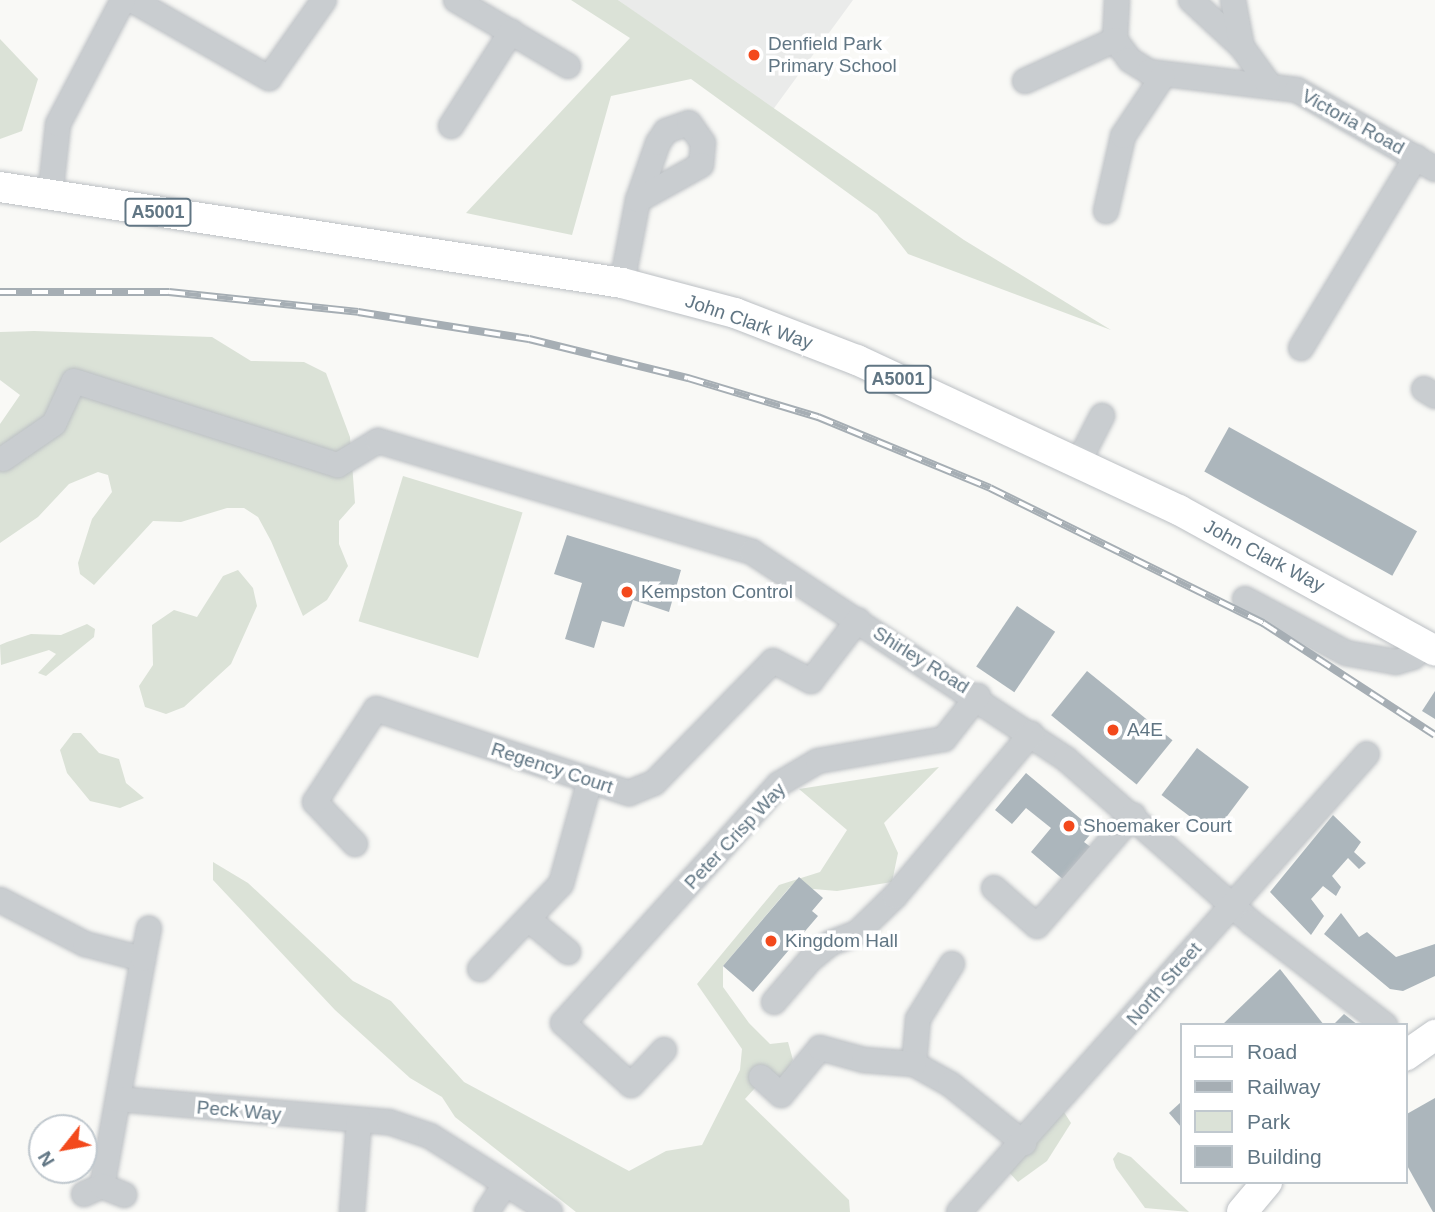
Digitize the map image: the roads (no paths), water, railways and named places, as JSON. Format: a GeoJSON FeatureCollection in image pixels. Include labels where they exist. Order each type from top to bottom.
{"type":"FeatureCollection","features":[{"type":"Feature","properties":{"kind":"main road","name":"John Clark Way"},"geometry":{"type":"LineString","coordinates":[[0,187],[50,197],[622,283],[735,313],[857,360],[1191,516],[1428,647]]}},
{"type":"Feature","properties":{"kind":"main road"},"geometry":{"type":"LineString","coordinates":[[1242,1212],[1265,1184]]}},
{"type":"Feature","properties":{"kind":"street"},"geometry":{"type":"LineString","coordinates":[[50,197],[58,124],[123,0]]}},
{"type":"Feature","properties":{"kind":"street"},"geometry":{"type":"LineString","coordinates":[[132,0],[269,78],[324,0]]}},
{"type":"Feature","properties":{"kind":"street"},"geometry":{"type":"LineString","coordinates":[[456,0],[568,65]]}},
{"type":"Feature","properties":{"kind":"street"},"geometry":{"type":"LineString","coordinates":[[1025,81],[1115,40],[1117,0]]}},
{"type":"Feature","properties":{"kind":"street"},"geometry":{"type":"LineString","coordinates":[[1191,0],[1242,47],[1268,83]]}},
{"type":"Feature","properties":{"kind":"street"},"geometry":{"type":"LineString","coordinates":[[1233,0],[1242,47]]}},
{"type":"Feature","properties":{"kind":"street"},"geometry":{"type":"LineString","coordinates":[[450,126],[511,32]]}},
{"type":"Feature","properties":{"kind":"street","name":"Victoria Road"},"geometry":{"type":"LineString","coordinates":[[1115,40],[1130,60],[1163,76],[1268,83],[1327,103],[1425,163]]}},
{"type":"Feature","properties":{"kind":"street"},"geometry":{"type":"LineString","coordinates":[[1106,211],[1123,135],[1163,76]]}},
{"type":"Feature","properties":{"kind":"street"},"geometry":{"type":"LineString","coordinates":[[622,283],[638,200],[666,131],[688,123],[703,143],[701,165],[638,200]]}},
{"type":"Feature","properties":{"kind":"street"},"geometry":{"type":"LineString","coordinates":[[1301,348],[1425,163]]}},
{"type":"Feature","properties":{"kind":"street","name":"Shirley Road"},"geometry":{"type":"LineString","coordinates":[[4,459],[54,424],[74,381],[338,465],[378,441],[752,552],[978,696],[1031,734],[1133,815],[1234,904],[1383,1023]]}},
{"type":"Feature","properties":{"kind":"street"},"geometry":{"type":"LineString","coordinates":[[1078,463],[1102,416]]}},
{"type":"Feature","properties":{"kind":"street"},"geometry":{"type":"LineString","coordinates":[[1245,600],[1346,653],[1396,662],[1413,657],[1428,647]]}},
{"type":"Feature","properties":{"kind":"street","name":"Regency Court"},"geometry":{"type":"LineString","coordinates":[[355,845],[315,802],[376,709],[629,793],[654,783],[773,661],[811,681],[858,620]]}},
{"type":"Feature","properties":{"kind":"street","name":"Peter Crisp Way"},"geometry":{"type":"LineString","coordinates":[[664,1050],[631,1085],[563,1023],[779,784],[818,761],[944,739],[978,696]]}},
{"type":"Feature","properties":{"kind":"street"},"geometry":{"type":"LineString","coordinates":[[774,1002],[810,960],[831,943],[857,933],[895,896],[1031,734]]}},
{"type":"Feature","properties":{"kind":"street","name":"North Street"},"geometry":{"type":"LineString","coordinates":[[959,1212],[1024,1143],[1367,754]]}},
{"type":"Feature","properties":{"kind":"street"},"geometry":{"type":"LineString","coordinates":[[480,969],[561,884],[590,780]]}},
{"type":"Feature","properties":{"kind":"street"},"geometry":{"type":"LineString","coordinates":[[994,888],[1037,926],[1133,815]]}},
{"type":"Feature","properties":{"kind":"street"},"geometry":{"type":"LineString","coordinates":[[0,900],[85,944],[144,959]]}},
{"type":"Feature","properties":{"kind":"street"},"geometry":{"type":"LineString","coordinates":[[528,919],[568,952]]}},
{"type":"Feature","properties":{"kind":"street"},"geometry":{"type":"LineString","coordinates":[[103,1191],[149,929]]}},
{"type":"Feature","properties":{"kind":"street"},"geometry":{"type":"LineString","coordinates":[[914,1064],[918,1019],[952,964]]}},
{"type":"Feature","properties":{"kind":"street"},"geometry":{"type":"LineString","coordinates":[[761,1077],[780,1096],[820,1048],[864,1060],[914,1064],[950,1084],[1024,1143]]}},
{"type":"Feature","properties":{"kind":"street","name":"Peck Way"},"geometry":{"type":"LineString","coordinates":[[118,1099],[389,1122],[430,1136],[550,1212]]}},
{"type":"Feature","properties":{"kind":"street"},"geometry":{"type":"LineString","coordinates":[[352,1212],[359,1120]]}},
{"type":"Feature","properties":{"kind":"street"},"geometry":{"type":"LineString","coordinates":[[487,1212],[505,1184]]}},
{"type":"Feature","properties":{"kind":"railway"},"geometry":{"type":"LineString","coordinates":[[0,292],[169,292],[358,312],[529,339],[688,378],[818,417],[990,488],[1263,623],[1435,735]]}},
{"type":"Feature","properties":{"kind":"place","name":"Denfield Park Primary School"},"geometry":{"type":"Point","coordinates":[754,55]}},
{"type":"Feature","properties":{"kind":"place","name":"Kempston Control"},"geometry":{"type":"Point","coordinates":[627,592]}},
{"type":"Feature","properties":{"kind":"place","name":"A4E"},"geometry":{"type":"Point","coordinates":[1113,730]}},
{"type":"Feature","properties":{"kind":"place","name":"Shoemaker Court"},"geometry":{"type":"Point","coordinates":[1069,826]}},
{"type":"Feature","properties":{"kind":"place","name":"Kingdom Hall"},"geometry":{"type":"Point","coordinates":[771,941]}}]}
